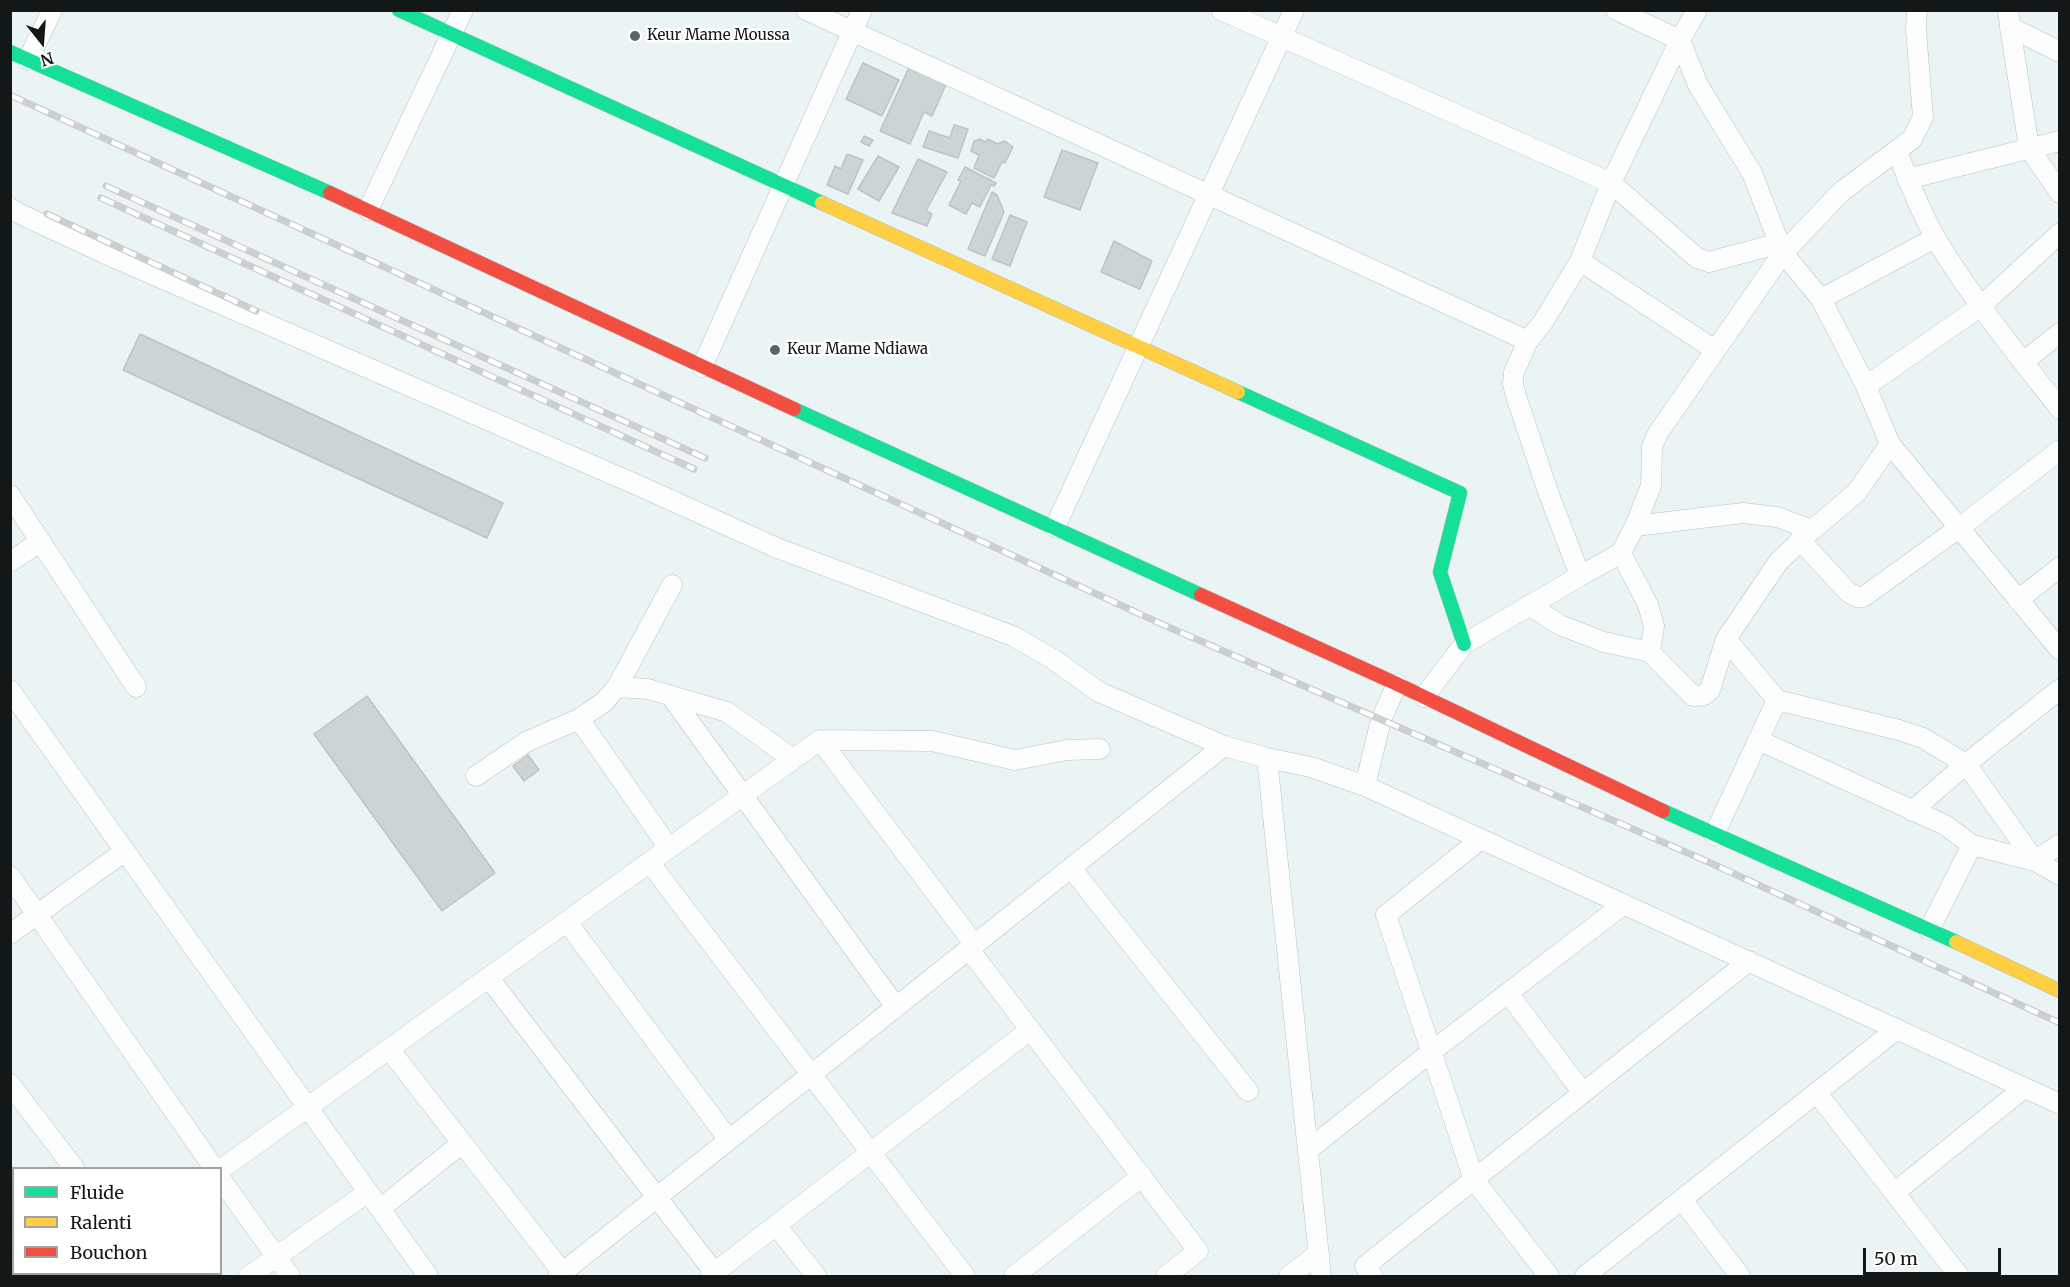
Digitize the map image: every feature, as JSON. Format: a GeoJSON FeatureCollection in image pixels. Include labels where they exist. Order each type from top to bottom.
{"type":"FeatureCollection","features":[{"type":"Feature","properties":{"kind":"street"},"geometry":{"type":"LineString","coordinates":[[52,10],[19,56],[368,210],[702,367],[1424,697],[1714,836],[1929,930],[2060,991]]}},
{"type":"Feature","properties":{"kind":"street"},"geometry":{"type":"LineString","coordinates":[[399,10],[1460,493],[1440,572],[1464,644]]}},
{"type":"Feature","properties":{"kind":"street"},"geometry":{"type":"LineString","coordinates":[[368,210],[464,10]]}},
{"type":"Feature","properties":{"kind":"street"},"geometry":{"type":"LineString","coordinates":[[806,10],[1528,342]]}},
{"type":"Feature","properties":{"kind":"street"},"geometry":{"type":"LineString","coordinates":[[702,367],[862,10]]}},
{"type":"Feature","properties":{"kind":"street"},"geometry":{"type":"LineString","coordinates":[[1221,10],[1611,183],[1697,258],[1709,262],[1782,248]]}},
{"type":"Feature","properties":{"kind":"street"},"geometry":{"type":"LineString","coordinates":[[1055,527],[1294,10]]}},
{"type":"Feature","properties":{"kind":"street"},"geometry":{"type":"LineString","coordinates":[[1616,10],[1680,40],[1698,85],[1752,173],[1782,248],[1821,298],[1866,386],[1890,444],[2060,650]]}},
{"type":"Feature","properties":{"kind":"street"},"geometry":{"type":"LineString","coordinates":[[1580,576],[1547,489],[1513,384],[1514,372],[1528,342],[1543,322],[1580,261],[1611,183],[1680,40],[1697,10]]}},
{"type":"Feature","properties":{"kind":"street"},"geometry":{"type":"LineString","coordinates":[[1424,697],[1464,644],[1621,553],[1651,486],[1652,447],[1658,433],[1782,248],[1841,192],[1912,139],[1923,117],[1916,30],[1917,10]]}},
{"type":"Feature","properties":{"kind":"street"},"geometry":{"type":"LineString","coordinates":[[2009,19],[2060,52]]}},
{"type":"Feature","properties":{"kind":"street"},"geometry":{"type":"LineString","coordinates":[[2009,19],[2030,148],[2060,193]]}},
{"type":"Feature","properties":{"kind":"street"},"geometry":{"type":"LineString","coordinates":[[1907,179],[2060,141]]}},
{"type":"Feature","properties":{"kind":"street"},"geometry":{"type":"LineString","coordinates":[[1897,151],[1907,179],[1935,238],[1982,306],[2060,409]]}},
{"type":"Feature","properties":{"kind":"street"},"geometry":{"type":"LineString","coordinates":[[10,208],[106,254],[644,488],[730,528],[1013,636],[1053,659],[1099,692],[1224,746],[1311,767],[1365,786],[2060,1104]]}},
{"type":"Feature","properties":{"kind":"street"},"geometry":{"type":"LineString","coordinates":[[1866,386],[1982,306],[2060,233]]}},
{"type":"Feature","properties":{"kind":"street"},"geometry":{"type":"LineString","coordinates":[[1821,298],[1935,238]]}},
{"type":"Feature","properties":{"kind":"street"},"geometry":{"type":"LineString","coordinates":[[1580,261],[1715,350]]}},
{"type":"Feature","properties":{"kind":"street"},"geometry":{"type":"LineString","coordinates":[[2023,362],[2060,333]]}},
{"type":"Feature","properties":{"kind":"street"},"geometry":{"type":"LineString","coordinates":[[1529,605],[1560,625],[1604,642],[1650,652],[1694,696],[1704,694],[1710,690],[1726,639],[1779,561],[1857,492],[1890,444]]}},
{"type":"Feature","properties":{"kind":"street"},"geometry":{"type":"LineString","coordinates":[[1635,526],[1743,513],[1777,517],[1806,535],[1848,592],[1857,597],[1863,597],[1959,528],[2060,450]]}},
{"type":"Feature","properties":{"kind":"street"},"geometry":{"type":"LineString","coordinates":[[10,495],[136,687]]}},
{"type":"Feature","properties":{"kind":"street"},"geometry":{"type":"LineString","coordinates":[[10,562],[41,541]]}},
{"type":"Feature","properties":{"kind":"street"},"geometry":{"type":"LineString","coordinates":[[1621,553],[1648,605],[1654,626],[1650,652]]}},
{"type":"Feature","properties":{"kind":"street"},"geometry":{"type":"LineString","coordinates":[[2018,600],[2060,567]]}},
{"type":"Feature","properties":{"kind":"street"},"geometry":{"type":"LineString","coordinates":[[476,776],[526,742],[579,719],[604,702],[617,687],[672,585]]}},
{"type":"Feature","properties":{"kind":"street"},"geometry":{"type":"LineString","coordinates":[[1726,639],[1778,700],[1923,738],[1966,764],[2035,861]]}},
{"type":"Feature","properties":{"kind":"street"},"geometry":{"type":"LineString","coordinates":[[1365,786],[1381,720],[1396,684]]}},
{"type":"Feature","properties":{"kind":"street"},"geometry":{"type":"LineString","coordinates":[[617,687],[648,689],[727,712],[793,759]]}},
{"type":"Feature","properties":{"kind":"street"},"geometry":{"type":"LineString","coordinates":[[1912,811],[1966,764],[2060,689]]}},
{"type":"Feature","properties":{"kind":"street"},"geometry":{"type":"LineString","coordinates":[[10,690],[428,1276]]}},
{"type":"Feature","properties":{"kind":"street"},"geometry":{"type":"LineString","coordinates":[[670,695],[896,1007]]}},
{"type":"Feature","properties":{"kind":"street"},"geometry":{"type":"LineString","coordinates":[[1714,836],[1778,700]]}},
{"type":"Feature","properties":{"kind":"street"},"geometry":{"type":"LineString","coordinates":[[579,719],[669,848]]}},
{"type":"Feature","properties":{"kind":"street"},"geometry":{"type":"LineString","coordinates":[[820,740],[1030,1030],[1198,1251],[1166,1276]]}},
{"type":"Feature","properties":{"kind":"street"},"geometry":{"type":"LineString","coordinates":[[222,1169],[820,740],[932,741],[1015,760],[1067,750],[1100,749]]}},
{"type":"Feature","properties":{"kind":"street"},"geometry":{"type":"LineString","coordinates":[[1758,740],[1945,825],[1972,845],[2035,861],[2060,875]]}},
{"type":"Feature","properties":{"kind":"street"},"geometry":{"type":"LineString","coordinates":[[389,1049],[560,1275],[1224,746]]}},
{"type":"Feature","properties":{"kind":"street"},"geometry":{"type":"LineString","coordinates":[[1267,758],[1322,1276]]}},
{"type":"Feature","properties":{"kind":"street"},"geometry":{"type":"LineString","coordinates":[[1481,839],[1386,915],[1474,1180],[1549,1276]]}},
{"type":"Feature","properties":{"kind":"street"},"geometry":{"type":"LineString","coordinates":[[2035,861],[2060,844]]}},
{"type":"Feature","properties":{"kind":"street"},"geometry":{"type":"LineString","coordinates":[[1929,930],[1972,845]]}},
{"type":"Feature","properties":{"kind":"street"},"geometry":{"type":"LineString","coordinates":[[10,934],[125,851]]}},
{"type":"Feature","properties":{"kind":"street"},"geometry":{"type":"LineString","coordinates":[[649,862],[965,1276]]}},
{"type":"Feature","properties":{"kind":"street"},"geometry":{"type":"LineString","coordinates":[[1071,868],[1248,1091]]}},
{"type":"Feature","properties":{"kind":"street"},"geometry":{"type":"LineString","coordinates":[[10,876],[213,1167]]}},
{"type":"Feature","properties":{"kind":"street"},"geometry":{"type":"LineString","coordinates":[[1308,1150],[1624,904]]}},
{"type":"Feature","properties":{"kind":"street"},"geometry":{"type":"LineString","coordinates":[[567,922],[729,1140]]}},
{"type":"Feature","properties":{"kind":"street"},"geometry":{"type":"LineString","coordinates":[[1373,1276],[1365,1266],[1749,961]]}},
{"type":"Feature","properties":{"kind":"street"},"geometry":{"type":"LineString","coordinates":[[489,978],[713,1275],[1030,1030]]}},
{"type":"Feature","properties":{"kind":"street"},"geometry":{"type":"LineString","coordinates":[[1508,993],[1583,1093]]}},
{"type":"Feature","properties":{"kind":"street"},"geometry":{"type":"LineString","coordinates":[[1586,1276],[1897,1029]]}},
{"type":"Feature","properties":{"kind":"street"},"geometry":{"type":"LineString","coordinates":[[10,1084],[73,1167]]}},
{"type":"Feature","properties":{"kind":"street"},"geometry":{"type":"LineString","coordinates":[[1894,1193],[2024,1088]]}},
{"type":"Feature","properties":{"kind":"street"},"geometry":{"type":"LineString","coordinates":[[1817,1093],[1959,1276]]}},
{"type":"Feature","properties":{"kind":"street"},"geometry":{"type":"LineString","coordinates":[[380,1209],[462,1143]]}},
{"type":"Feature","properties":{"kind":"street"},"geometry":{"type":"LineString","coordinates":[[1014,1276],[1142,1176]]}},
{"type":"Feature","properties":{"kind":"street"},"geometry":{"type":"LineString","coordinates":[[222,1181],[290,1276]]}},
{"type":"Feature","properties":{"kind":"street"},"geometry":{"type":"LineString","coordinates":[[249,1276],[368,1192]]}},
{"type":"Feature","properties":{"kind":"street"},"geometry":{"type":"LineString","coordinates":[[1682,1200],[1740,1276]]}},
{"type":"Feature","properties":{"kind":"street"},"geometry":{"type":"LineString","coordinates":[[776,1225],[816,1276]]}},
{"type":"Feature","properties":{"kind":"street"},"geometry":{"type":"LineString","coordinates":[[1289,1276],[1319,1253]]}},
{"type":"Feature","properties":{"kind":"building"},"geometry":{"type":"Polygon","coordinates":[[[863,63],[899,80],[882,116],[846,99],[863,63]]]}},
{"type":"Feature","properties":{"kind":"building"},"geometry":{"type":"Polygon","coordinates":[[[911,63],[948,80],[932,116],[924,112],[910,144],[880,131],[911,63]]]}},
{"type":"Feature","properties":{"kind":"building"},"geometry":{"type":"Polygon","coordinates":[[[954,125],[968,129],[958,158],[923,147],[929,131],[950,138],[954,125]]]}},
{"type":"Feature","properties":{"kind":"building"},"geometry":{"type":"Polygon","coordinates":[[[864,136],[873,140],[869,146],[861,142],[864,136]]]}},
{"type":"Feature","properties":{"kind":"building"},"geometry":{"type":"Polygon","coordinates":[[[980,139],[985,142],[988,139],[997,144],[1005,141],[1013,147],[994,178],[974,168],[979,155],[971,151],[974,141],[980,139]]]}},
{"type":"Feature","properties":{"kind":"building"},"geometry":{"type":"Polygon","coordinates":[[[1062,150],[1098,163],[1080,210],[1044,197],[1062,150]]]}},
{"type":"Feature","properties":{"kind":"building"},"geometry":{"type":"Polygon","coordinates":[[[847,154],[863,160],[848,194],[827,185],[835,166],[841,169],[847,154]]]}},
{"type":"Feature","properties":{"kind":"building"},"geometry":{"type":"Polygon","coordinates":[[[878,156],[899,167],[879,201],[858,189],[878,156]]]}},
{"type":"Feature","properties":{"kind":"building"},"geometry":{"type":"Polygon","coordinates":[[[918,159],[947,172],[926,211],[932,214],[927,226],[892,213],[918,159]]]}},
{"type":"Feature","properties":{"kind":"building"},"geometry":{"type":"Polygon","coordinates":[[[965,167],[996,183],[994,186],[991,185],[980,207],[972,203],[966,214],[949,205],[965,167]]]}},
{"type":"Feature","properties":{"kind":"building"},"geometry":{"type":"Polygon","coordinates":[[[992,192],[997,195],[1004,212],[985,256],[968,249],[992,192]]]}},
{"type":"Feature","properties":{"kind":"building"},"geometry":{"type":"Polygon","coordinates":[[[1010,215],[1027,222],[1010,266],[992,259],[1010,215]]]}},
{"type":"Feature","properties":{"kind":"building"},"geometry":{"type":"Polygon","coordinates":[[[1114,241],[1152,261],[1140,289],[1101,272],[1114,241]]]}},
{"type":"Feature","properties":{"kind":"building"},"geometry":{"type":"Polygon","coordinates":[[[140,334],[503,503],[487,538],[123,370],[140,334]]]}},
{"type":"Feature","properties":{"kind":"building"},"geometry":{"type":"Polygon","coordinates":[[[367,696],[495,873],[442,911],[314,734],[367,696]]]}},
{"type":"Feature","properties":{"kind":"building"},"geometry":{"type":"Polygon","coordinates":[[[528,755],[539,770],[524,781],[513,766],[528,755]]]}},
{"type":"Feature","properties":{"kind":"railway"},"geometry":{"type":"LineString","coordinates":[[10,95],[1166,626],[1704,860],[2060,1023]]}},
{"type":"Feature","properties":{"kind":"railway"},"geometry":{"type":"LineString","coordinates":[[106,186],[705,458]]}},
{"type":"Feature","properties":{"kind":"railway"},"geometry":{"type":"LineString","coordinates":[[101,198],[694,469]]}},
{"type":"Feature","properties":{"kind":"railway"},"geometry":{"type":"LineString","coordinates":[[47,214],[256,311]]}},
{"type":"Feature","properties":{"kind":"traffic: fast"},"geometry":{"type":"LineString","coordinates":[[399,10],[822,203]]}},
{"type":"Feature","properties":{"kind":"traffic: fast"},"geometry":{"type":"LineString","coordinates":[[10,52],[330,193]]}},
{"type":"Feature","properties":{"kind":"traffic: fast"},"geometry":{"type":"LineString","coordinates":[[1238,392],[1460,493],[1440,572],[1464,644]]}},
{"type":"Feature","properties":{"kind":"traffic: fast"},"geometry":{"type":"LineString","coordinates":[[794,409],[1201,595]]}},
{"type":"Feature","properties":{"kind":"traffic: fast"},"geometry":{"type":"LineString","coordinates":[[1663,811],[1956,942]]}},
{"type":"Feature","properties":{"kind":"traffic: slow"},"geometry":{"type":"LineString","coordinates":[[822,203],[1238,392]]}},
{"type":"Feature","properties":{"kind":"traffic: slow"},"geometry":{"type":"LineString","coordinates":[[1956,942],[2060,991]]}},
{"type":"Feature","properties":{"kind":"traffic: jam"},"geometry":{"type":"LineString","coordinates":[[330,193],[794,409]]}},
{"type":"Feature","properties":{"kind":"traffic: jam"},"geometry":{"type":"LineString","coordinates":[[1201,595],[1397,684],[1663,811]]}},
{"type":"Feature","properties":{"kind":"place","name":"Keur Mame Moussa"},"geometry":{"type":"Point","coordinates":[635,36]}},
{"type":"Feature","properties":{"kind":"place","name":"Keur Mame Ndiawa"},"geometry":{"type":"Point","coordinates":[775,350]}}]}
